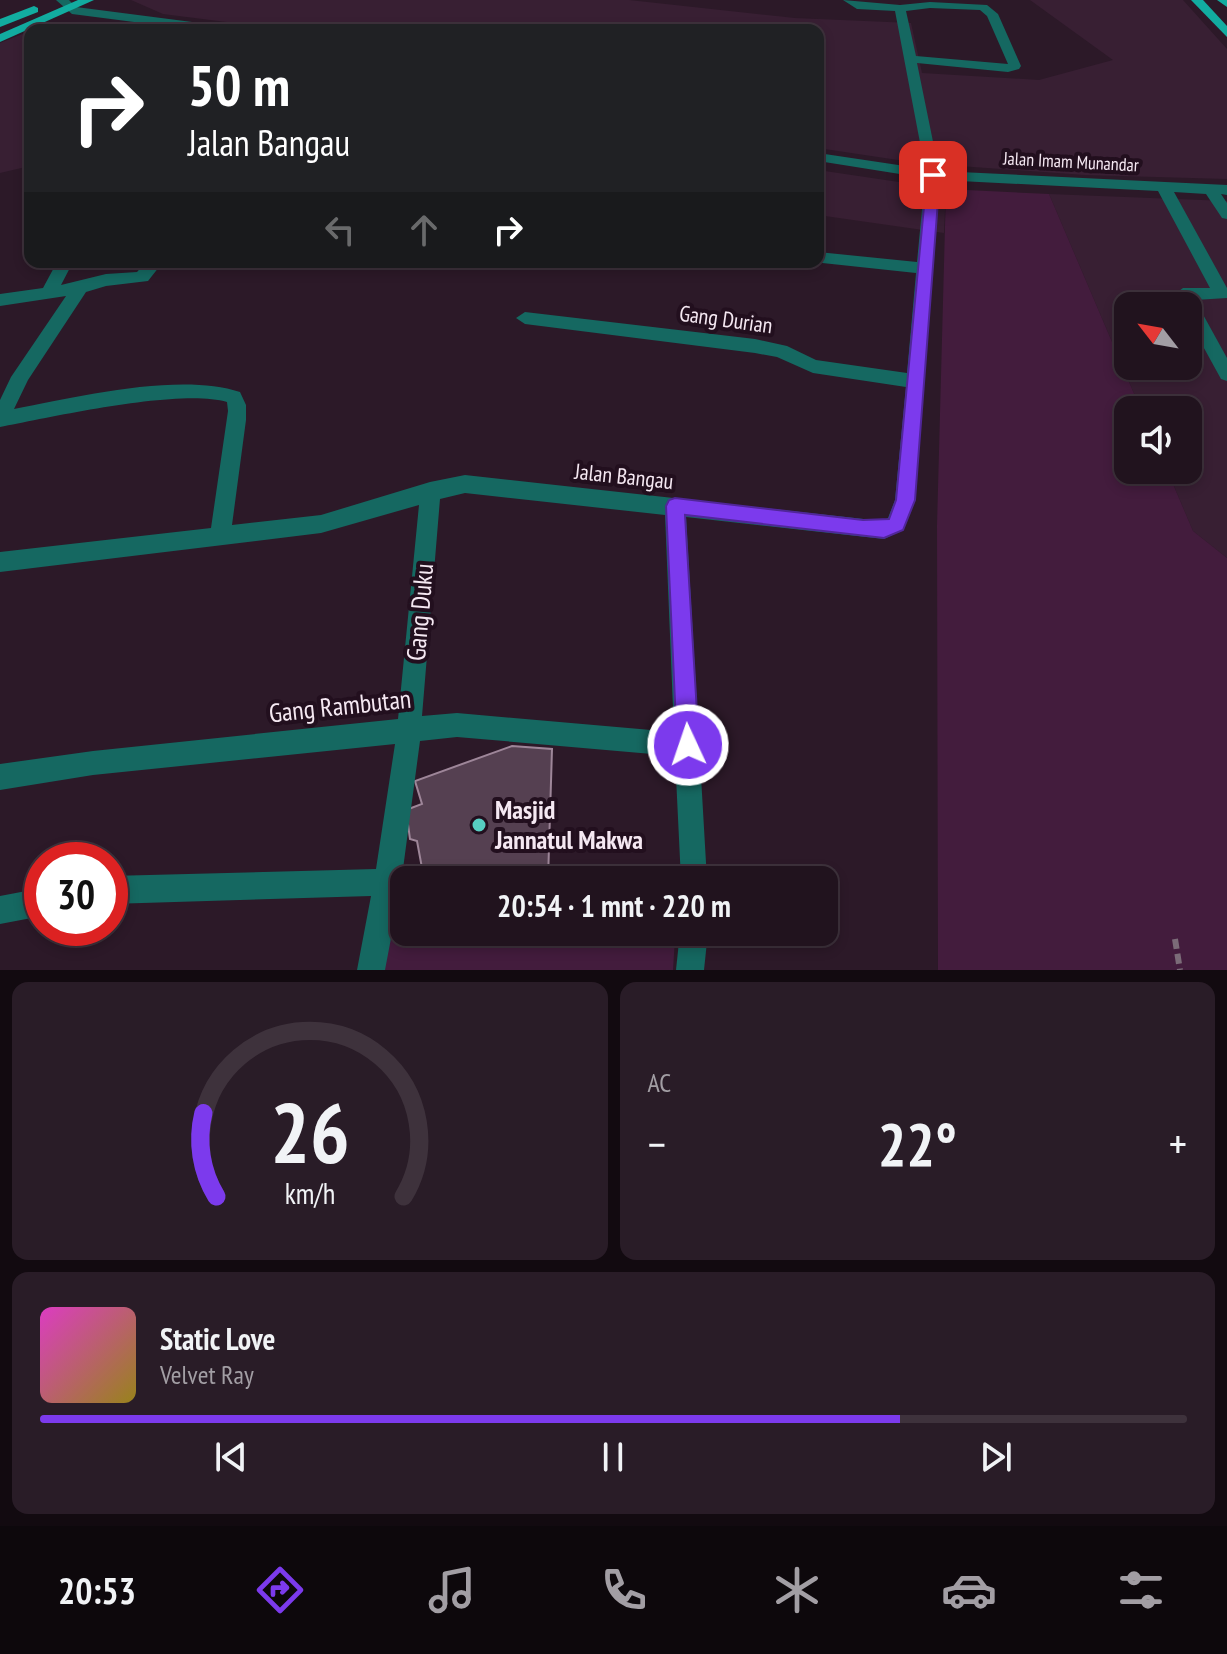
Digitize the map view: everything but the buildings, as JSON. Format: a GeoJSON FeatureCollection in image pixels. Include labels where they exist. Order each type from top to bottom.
{"type":"FeatureCollection","features":[{"type":"Feature","properties":{"kind":"main road"},"geometry":{"type":"LineString","coordinates":[[0,23],[65,3],[88,0]]}},
{"type":"Feature","properties":{"kind":"main road"},"geometry":{"type":"LineString","coordinates":[[1197,0],[1227,33]]}},
{"type":"Feature","properties":{"kind":"main road"},"geometry":{"type":"LineString","coordinates":[[26,24],[65,3]]}},
{"type":"Feature","properties":{"kind":"main road"},"geometry":{"type":"LineString","coordinates":[[0,38],[24,25]]}},
{"type":"Feature","properties":{"kind":"street"},"geometry":{"type":"LineString","coordinates":[[849,0],[857,6],[983,7],[992,14],[1015,66],[1008,68],[910,59]]}},
{"type":"Feature","properties":{"kind":"street"},"geometry":{"type":"LineString","coordinates":[[65,3],[188,24]]}},
{"type":"Feature","properties":{"kind":"street","name":"Jalan Bangau"},"geometry":{"type":"LineString","coordinates":[[0,562],[321,524],[367,513],[430,491],[465,484],[863,528],[891,528],[902,516],[905,500],[933,175],[900,8]]}},
{"type":"Feature","properties":{"kind":"street","name":"Jalan Imam Munandar"},"geometry":{"type":"LineString","coordinates":[[824,158],[933,175],[1227,190]]}},
{"type":"Feature","properties":{"kind":"street"},"geometry":{"type":"LineString","coordinates":[[1163,186],[1225,298]]}},
{"type":"Feature","properties":{"kind":"street"},"geometry":{"type":"LineString","coordinates":[[1210,189],[1227,214]]}},
{"type":"Feature","properties":{"kind":"street"},"geometry":{"type":"LineString","coordinates":[[824,259],[927,268]]}},
{"type":"Feature","properties":{"kind":"street"},"geometry":{"type":"LineString","coordinates":[[49,292],[62,268]]}},
{"type":"Feature","properties":{"kind":"street"},"geometry":{"type":"LineString","coordinates":[[0,300],[80,288],[106,280],[142,277],[150,268]]}},
{"type":"Feature","properties":{"kind":"street"},"geometry":{"type":"LineString","coordinates":[[80,288],[20,377],[0,419],[71,406],[198,391],[220,391],[234,397],[237,420],[220,536]]}},
{"type":"Feature","properties":{"kind":"street"},"geometry":{"type":"LineString","coordinates":[[1225,298],[1183,294],[1227,374]]}},
{"type":"Feature","properties":{"kind":"street","name":"Gang Durian"},"geometry":{"type":"LineString","coordinates":[[525,318],[755,346],[781,351],[813,366],[916,381]]}},
{"type":"Feature","properties":{"kind":"street","name":"Gang Duku"},"geometry":{"type":"LineString","coordinates":[[398,866],[430,491]]}},
{"type":"Feature","properties":{"kind":"street"},"geometry":{"type":"LineString","coordinates":[[675,506],[693,866]]}},
{"type":"Feature","properties":{"kind":"street","name":"Gang Rambutan"},"geometry":{"type":"LineString","coordinates":[[0,777],[93,763],[457,725],[688,745]]}},
{"type":"Feature","properties":{"kind":"street"},"geometry":{"type":"LineString","coordinates":[[128,889],[390,882]]}},
{"type":"Feature","properties":{"kind":"street"},"geometry":{"type":"LineString","coordinates":[[0,910],[24,905]]}},
{"type":"Feature","properties":{"kind":"street","name":"Gang Duku"},"geometry":{"type":"LineString","coordinates":[[371,970],[390,906]]}},
{"type":"Feature","properties":{"kind":"street"},"geometry":{"type":"LineString","coordinates":[[690,970],[693,946]]}},
{"type":"Feature","properties":{"kind":"path"},"geometry":{"type":"LineString","coordinates":[[1175,939],[1180,970]]}},
{"type":"Feature","properties":{"kind":"shaded area"},"geometry":{"type":"Polygon","coordinates":[[[131,0],[629,0],[795,18],[911,23],[922,73],[1039,80],[1113,60],[1030,0],[1183,0],[1227,49],[1227,179],[1085,175],[918,163],[824,149],[824,24],[242,24],[163,14],[131,0]]]}},
{"type":"Feature","properties":{"kind":"shaded area"},"geometry":{"type":"Polygon","coordinates":[[[24,33],[24,167],[0,173],[0,43],[24,33]]]}},
{"type":"Feature","properties":{"kind":"shaded area"},"geometry":{"type":"Polygon","coordinates":[[[824,171],[946,189],[944,233],[824,216],[824,171]]]}},
{"type":"Feature","properties":{"kind":"shaded area"},"geometry":{"type":"Polygon","coordinates":[[[946,189],[1049,194],[1114,347],[1114,380],[1128,380],[1135,396],[1114,396],[1114,484],[1173,484],[1193,531],[1227,558],[1227,970],[938,970],[937,526],[946,189]]]}},
{"type":"Feature","properties":{"kind":"shaded area"},"geometry":{"type":"Polygon","coordinates":[[[1049,194],[1227,201],[1227,558],[1193,531],[1173,484],[1202,484],[1202,396],[1135,396],[1128,380],[1202,380],[1202,292],[1114,292],[1114,347],[1049,194]]]}},
{"type":"Feature","properties":{"kind":"shaded area"},"geometry":{"type":"Polygon","coordinates":[[[390,942],[390,946],[674,946],[673,970],[382,970],[390,942]]]}},
{"type":"Feature","properties":{"kind":"place","name":"Masjid Jannatul Makwa"},"geometry":{"type":"Point","coordinates":[479,825]}},
{"type":"Feature","properties":{"kind":"route"},"geometry":{"type":"LineString","coordinates":[[688,745],[675,506],[884,530],[896,524],[902,516],[905,500],[933,175]]}}]}
